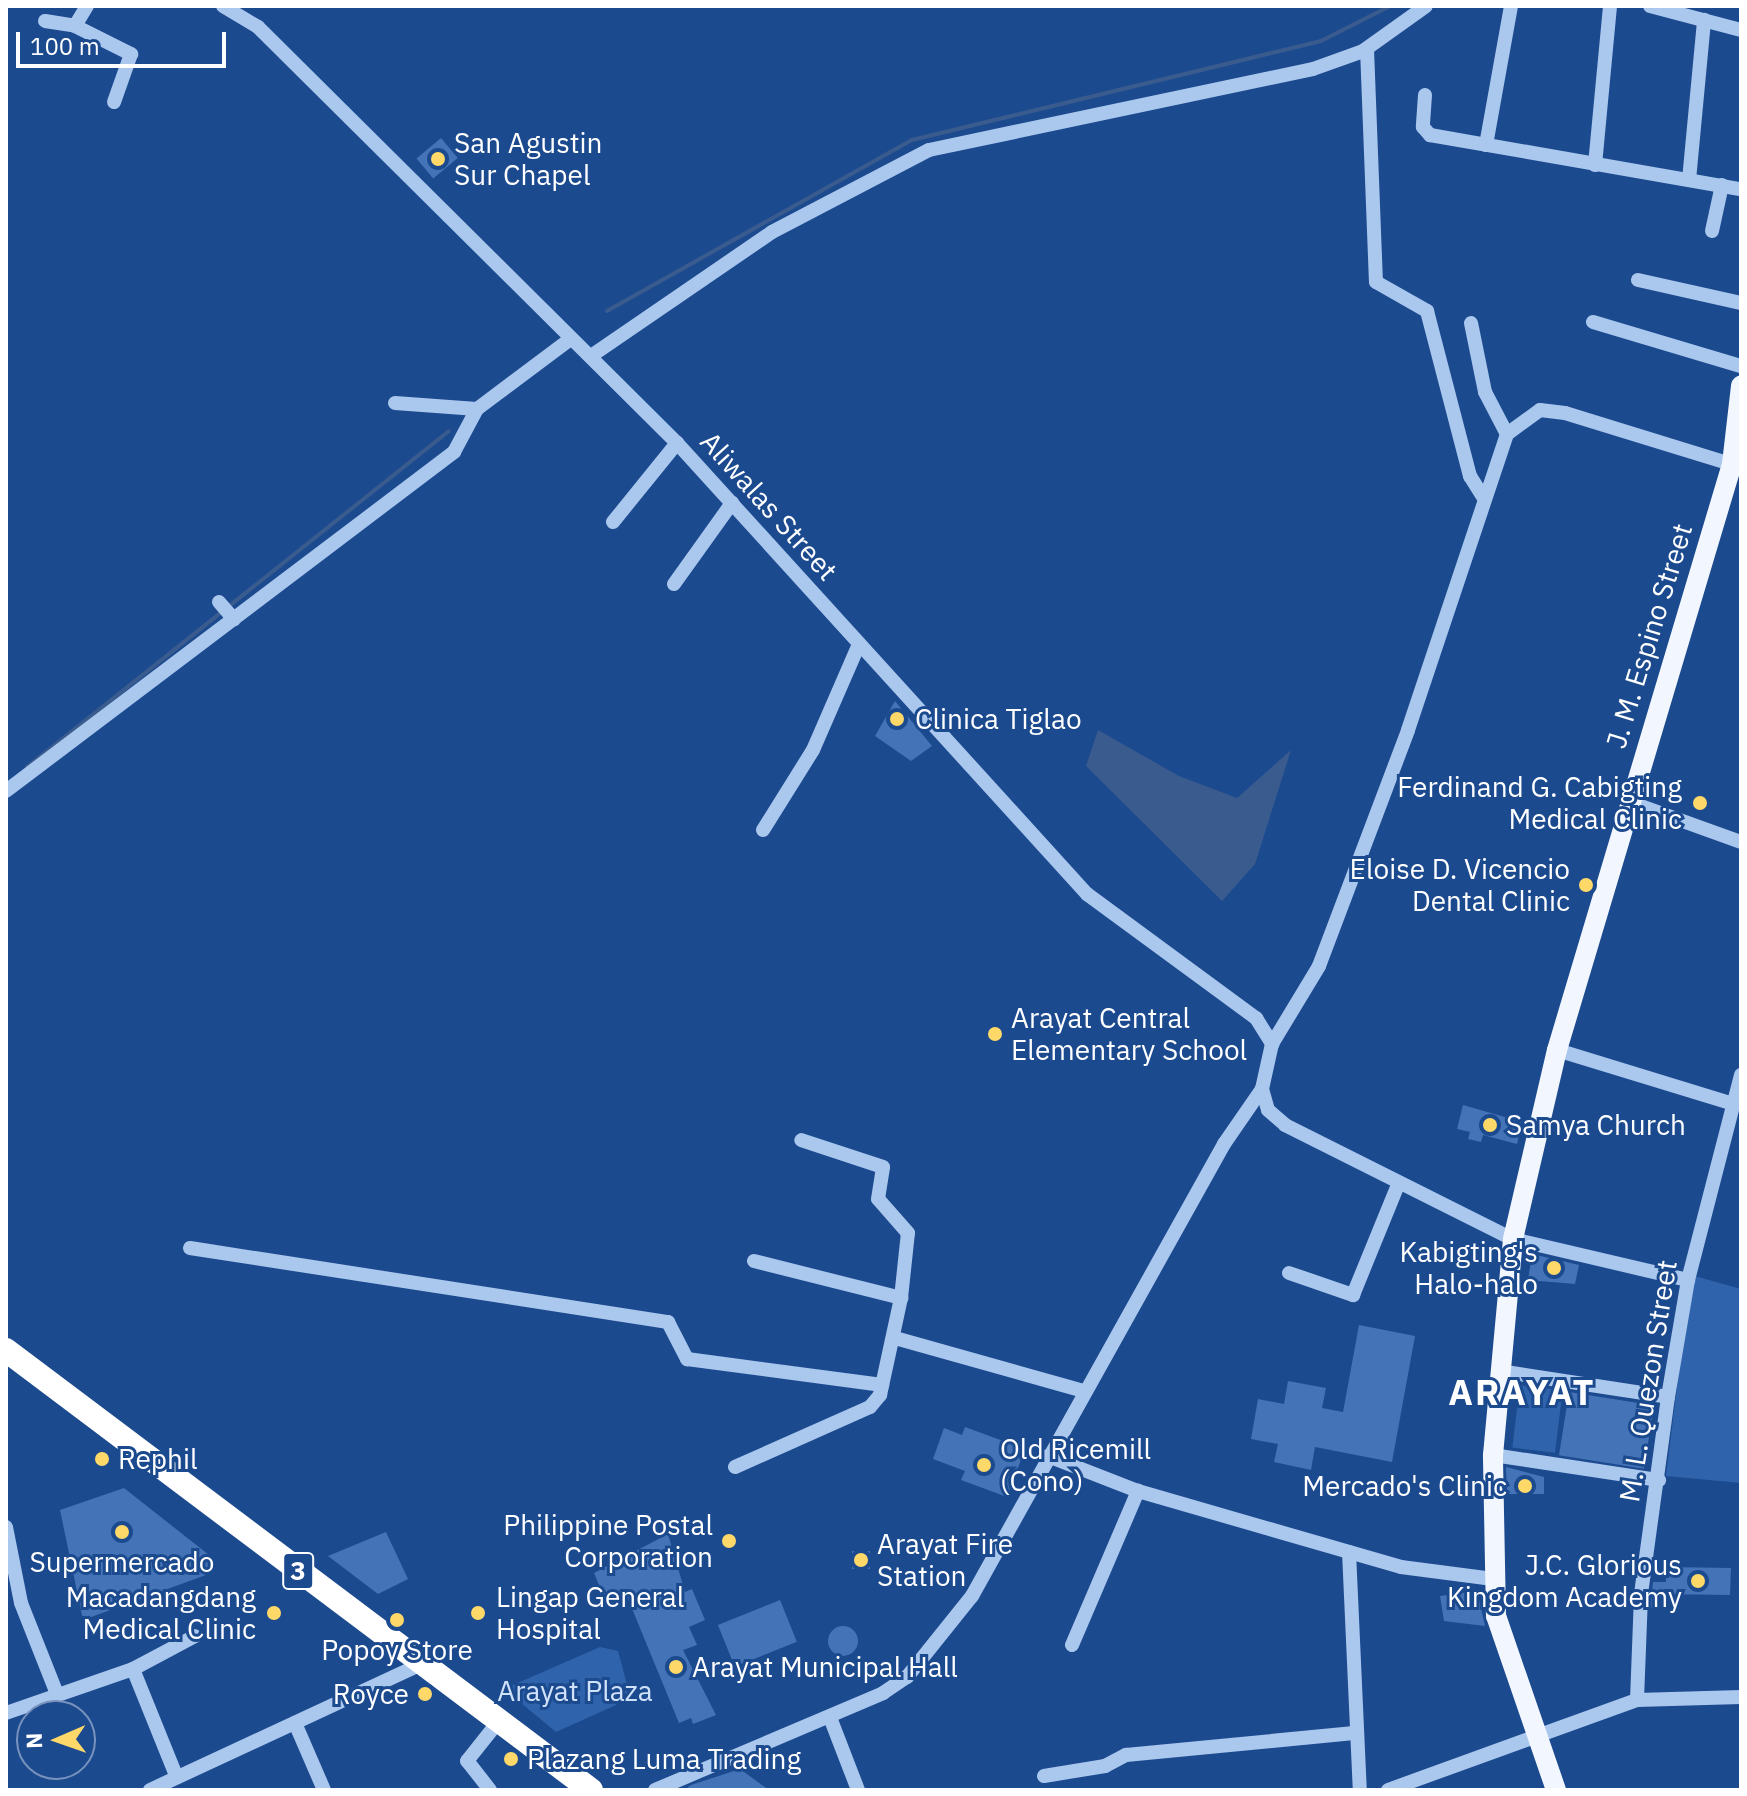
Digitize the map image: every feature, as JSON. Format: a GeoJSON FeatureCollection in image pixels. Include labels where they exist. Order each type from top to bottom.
{"type":"FeatureCollection","features":[{"type":"Feature","properties":{"kind":"highway","name":"3"},"geometry":{"type":"LineString","coordinates":[[6,1350],[591,1790]]}},
{"type":"Feature","properties":{"kind":"main road","name":"J. M. Espino Street"},"geometry":{"type":"LineString","coordinates":[[1556,1790],[1505,1656],[1493,1579],[1493,1455],[1513,1239],[1557,1050],[1627,801],[1737,465],[1741,386]]}},
{"type":"Feature","properties":{"kind":"street"},"geometry":{"type":"LineString","coordinates":[[75,26],[87,6]]}},
{"type":"Feature","properties":{"kind":"street","name":"Aliwalas Street"},"geometry":{"type":"LineString","coordinates":[[223,6],[258,27],[549,314],[568,341],[591,356],[677,443],[1087,894],[1256,1018],[1272,1044]]}},
{"type":"Feature","properties":{"kind":"street"},"geometry":{"type":"LineString","coordinates":[[249,6],[258,27]]}},
{"type":"Feature","properties":{"kind":"street"},"geometry":{"type":"LineString","coordinates":[[591,356],[772,232],[929,150],[1313,69],[1367,49],[1426,6]]}},
{"type":"Feature","properties":{"kind":"street"},"geometry":{"type":"LineString","coordinates":[[1486,145],[1511,6]]}},
{"type":"Feature","properties":{"kind":"street"},"geometry":{"type":"LineString","coordinates":[[1595,165],[1610,6]]}},
{"type":"Feature","properties":{"kind":"street"},"geometry":{"type":"LineString","coordinates":[[1650,6],[1741,30]]}},
{"type":"Feature","properties":{"kind":"street"},"geometry":{"type":"LineString","coordinates":[[1689,180],[1704,20]]}},
{"type":"Feature","properties":{"kind":"street"},"geometry":{"type":"LineString","coordinates":[[45,21],[75,26],[131,54],[114,102]]}},
{"type":"Feature","properties":{"kind":"street"},"geometry":{"type":"LineString","coordinates":[[1367,49],[1376,282],[1427,311],[1470,476],[1484,498]]}},
{"type":"Feature","properties":{"kind":"street"},"geometry":{"type":"LineString","coordinates":[[1425,95],[1424,132],[1741,189]]}},
{"type":"Feature","properties":{"kind":"street"},"geometry":{"type":"LineString","coordinates":[[1712,231],[1722,185]]}},
{"type":"Feature","properties":{"kind":"street"},"geometry":{"type":"LineString","coordinates":[[1638,280],[1741,303]]}},
{"type":"Feature","properties":{"kind":"street"},"geometry":{"type":"LineString","coordinates":[[1593,322],[1741,366]]}},
{"type":"Feature","properties":{"kind":"street"},"geometry":{"type":"LineString","coordinates":[[1471,323],[1485,392],[1507,434]]}},
{"type":"Feature","properties":{"kind":"street"},"geometry":{"type":"LineString","coordinates":[[6,791],[454,452],[477,409],[568,341]]}},
{"type":"Feature","properties":{"kind":"street"},"geometry":{"type":"LineString","coordinates":[[395,403],[477,409]]}},
{"type":"Feature","properties":{"kind":"street"},"geometry":{"type":"LineString","coordinates":[[655,1790],[831,1720],[907,1677],[972,1596],[1083,1391],[1224,1144],[1262,1089],[1272,1044],[1296,1013],[1336,924],[1507,434],[1540,410],[1565,413],[1737,465]]}},
{"type":"Feature","properties":{"kind":"street"},"geometry":{"type":"LineString","coordinates":[[613,522],[677,443]]}},
{"type":"Feature","properties":{"kind":"street"},"geometry":{"type":"LineString","coordinates":[[674,584],[732,503]]}},
{"type":"Feature","properties":{"kind":"street"},"geometry":{"type":"LineString","coordinates":[[219,602],[232,617]]}},
{"type":"Feature","properties":{"kind":"street"},"geometry":{"type":"LineString","coordinates":[[763,830],[813,750],[859,644]]}},
{"type":"Feature","properties":{"kind":"street"},"geometry":{"type":"LineString","coordinates":[[1627,801],[1741,842]]}},
{"type":"Feature","properties":{"kind":"street"},"geometry":{"type":"LineString","coordinates":[[1557,1050],[1734,1104]]}},
{"type":"Feature","properties":{"kind":"street","name":"M. L. Quezon Street"},"geometry":{"type":"LineString","coordinates":[[1637,1700],[1641,1594],[1668,1397],[1688,1280],[1741,1075]]}},
{"type":"Feature","properties":{"kind":"street"},"geometry":{"type":"LineString","coordinates":[[1262,1089],[1268,1110],[1285,1125],[1398,1185],[1513,1239],[1688,1280]]}},
{"type":"Feature","properties":{"kind":"street"},"geometry":{"type":"LineString","coordinates":[[735,1467],[870,1407],[882,1385],[895,1338],[908,1233],[878,1199],[883,1167],[801,1140]]}},
{"type":"Feature","properties":{"kind":"street"},"geometry":{"type":"LineString","coordinates":[[1289,1273],[1353,1295],[1398,1185]]}},
{"type":"Feature","properties":{"kind":"street"},"geometry":{"type":"LineString","coordinates":[[190,1248],[668,1322],[687,1359],[882,1385]]}},
{"type":"Feature","properties":{"kind":"street"},"geometry":{"type":"LineString","coordinates":[[754,1261],[901,1298]]}},
{"type":"Feature","properties":{"kind":"street"},"geometry":{"type":"LineString","coordinates":[[895,1338],[1083,1391]]}},
{"type":"Feature","properties":{"kind":"street"},"geometry":{"type":"LineString","coordinates":[[1499,1371],[1668,1397]]}},
{"type":"Feature","properties":{"kind":"street"},"geometry":{"type":"LineString","coordinates":[[1493,1455],[1659,1480]]}},
{"type":"Feature","properties":{"kind":"street"},"geometry":{"type":"LineString","coordinates":[[1048,1456],[1138,1491],[1401,1567],[1493,1579]]}},
{"type":"Feature","properties":{"kind":"street"},"geometry":{"type":"LineString","coordinates":[[1072,1645],[1138,1491]]}},
{"type":"Feature","properties":{"kind":"street"},"geometry":{"type":"LineString","coordinates":[[6,1527],[21,1603],[57,1694]]}},
{"type":"Feature","properties":{"kind":"street"},"geometry":{"type":"LineString","coordinates":[[1349,1552],[1354,1733],[1360,1790]]}},
{"type":"Feature","properties":{"kind":"street"},"geometry":{"type":"LineString","coordinates":[[6,1713],[133,1669],[195,1636]]}},
{"type":"Feature","properties":{"kind":"street"},"geometry":{"type":"LineString","coordinates":[[150,1790],[175,1773],[295,1723],[422,1664]]}},
{"type":"Feature","properties":{"kind":"street"},"geometry":{"type":"LineString","coordinates":[[133,1669],[175,1773]]}},
{"type":"Feature","properties":{"kind":"street"},"geometry":{"type":"LineString","coordinates":[[1388,1790],[1537,1739],[1637,1700],[1741,1697]]}},
{"type":"Feature","properties":{"kind":"street"},"geometry":{"type":"LineString","coordinates":[[831,1720],[858,1790]]}},
{"type":"Feature","properties":{"kind":"street"},"geometry":{"type":"LineString","coordinates":[[490,1790],[467,1761],[498,1722]]}},
{"type":"Feature","properties":{"kind":"street"},"geometry":{"type":"LineString","coordinates":[[295,1723],[324,1790]]}},
{"type":"Feature","properties":{"kind":"street"},"geometry":{"type":"LineString","coordinates":[[1044,1776],[1105,1766],[1126,1755],[1354,1733]]}},
{"type":"Feature","properties":{"kind":"green space"},"geometry":{"type":"Polygon","coordinates":[[[1691,1275],[1741,1289],[1741,1483],[1666,1476],[1691,1275]]]}},
{"type":"Feature","properties":{"kind":"green space"},"geometry":{"type":"Polygon","coordinates":[[[1520,1385],[1563,1390],[1555,1453],[1512,1448],[1520,1385]]]}},
{"type":"Feature","properties":{"kind":"green space","name":"Arayat Plaza"},"geometry":{"type":"Polygon","coordinates":[[[600,1647],[618,1651],[629,1692],[616,1705],[556,1732],[504,1689],[600,1647]]]}},
{"type":"Feature","properties":{"kind":"shaded area"},"geometry":{"type":"Polygon","coordinates":[[[1098,730],[1179,776],[1237,798],[1291,750],[1255,864],[1222,901],[1086,766],[1098,730]]]}},
{"type":"Feature","properties":{"kind":"building","name":"San Agustin Sur Chapel"},"geometry":{"type":"Polygon","coordinates":[[[441,138],[458,158],[433,178],[416,159],[441,138]]]}},
{"type":"Feature","properties":{"kind":"building","name":"Clinica Tiglao"},"geometry":{"type":"Polygon","coordinates":[[[895,701],[932,746],[911,761],[875,736],[895,701]]]}},
{"type":"Feature","properties":{"kind":"building","name":"Samya Church"},"geometry":{"type":"Polygon","coordinates":[[[1463,1105],[1522,1122],[1517,1144],[1483,1135],[1481,1142],[1468,1139],[1470,1132],[1457,1129],[1463,1105]]]}},
{"type":"Feature","properties":{"kind":"building","name":"Kabigting's Halo-halo"},"geometry":{"type":"Polygon","coordinates":[[[1532,1254],[1579,1265],[1575,1284],[1528,1280],[1532,1254]]]}},
{"type":"Feature","properties":{"kind":"building"},"geometry":{"type":"Polygon","coordinates":[[[1359,1325],[1415,1336],[1392,1462],[1315,1447],[1311,1470],[1274,1462],[1278,1444],[1251,1439],[1258,1399],[1284,1404],[1288,1381],[1326,1388],[1322,1408],[1343,1412],[1359,1325]]]}},
{"type":"Feature","properties":{"kind":"building"},"geometry":{"type":"Polygon","coordinates":[[[1569,1392],[1654,1405],[1644,1469],[1559,1455],[1569,1392]]]}},
{"type":"Feature","properties":{"kind":"building","name":"Old Ricemill (Cono)"},"geometry":{"type":"Polygon","coordinates":[[[965,1427],[1025,1449],[1007,1497],[961,1480],[965,1471],[933,1459],[944,1428],[962,1435],[965,1427]]]}},
{"type":"Feature","properties":{"kind":"building","name":"Mercado's Clinic"},"geometry":{"type":"Polygon","coordinates":[[[1506,1467],[1544,1477],[1544,1494],[1507,1494],[1506,1467]]]}},
{"type":"Feature","properties":{"kind":"building","name":"Supermercado"},"geometry":{"type":"Polygon","coordinates":[[[124,1488],[209,1555],[214,1572],[83,1620],[60,1510],[124,1488]]]}},
{"type":"Feature","properties":{"kind":"building"},"geometry":{"type":"Polygon","coordinates":[[[386,1532],[408,1579],[378,1594],[328,1556],[386,1532]]]}},
{"type":"Feature","properties":{"kind":"building","name":"Arayat Municipal Hall"},"geometry":{"type":"Polygon","coordinates":[[[668,1534],[685,1592],[692,1589],[705,1620],[689,1627],[697,1645],[683,1650],[716,1715],[693,1724],[691,1718],[679,1723],[626,1594],[606,1602],[594,1573],[668,1534]]]}},
{"type":"Feature","properties":{"kind":"building","name":"Arayat Fire Station"},"geometry":{"type":"Polygon","coordinates":[[[852,1551],[870,1551],[870,1569],[852,1569],[852,1551]]]}},
{"type":"Feature","properties":{"kind":"building","name":"J.C. Glorious Kingdom Academy"},"geometry":{"type":"Polygon","coordinates":[[[1666,1567],[1731,1568],[1730,1595],[1658,1594],[1658,1608],[1650,1608],[1653,1582],[1666,1582],[1666,1567]]]}},
{"type":"Feature","properties":{"kind":"building"},"geometry":{"type":"Polygon","coordinates":[[[1477,1591],[1485,1626],[1444,1621],[1440,1596],[1477,1591]]]}},
{"type":"Feature","properties":{"kind":"building"},"geometry":{"type":"Polygon","coordinates":[[[780,1600],[797,1642],[735,1667],[718,1625],[780,1600]]]}},
{"type":"Feature","properties":{"kind":"building"},"geometry":{"type":"Polygon","coordinates":[[[843,1626],[854,1630],[858,1641],[854,1652],[843,1656],[832,1652],[828,1641],[832,1630],[843,1626]]]}},
{"type":"Feature","properties":{"kind":"building"},"geometry":{"type":"Polygon","coordinates":[[[740,1769],[769,1790],[684,1790],[691,1785],[740,1769]]]}},
{"type":"Feature","properties":{"kind":"waterway"},"geometry":{"type":"LineString","coordinates":[[607,311],[912,140],[1321,41],[1390,6]]}},
{"type":"Feature","properties":{"kind":"waterway"},"geometry":{"type":"LineString","coordinates":[[27,767],[449,431]]}},
{"type":"Feature","properties":{"kind":"place","name":"San Agustin Sur Chapel"},"geometry":{"type":"Point","coordinates":[438,159]}},
{"type":"Feature","properties":{"kind":"place","name":"Clinica Tiglao"},"geometry":{"type":"Point","coordinates":[897,719]}},
{"type":"Feature","properties":{"kind":"place","name":"Ferdinand G. Cabigting Medical Clinic"},"geometry":{"type":"Point","coordinates":[1700,803]}},
{"type":"Feature","properties":{"kind":"place","name":"Eloise D. Vicencio Dental Clinic"},"geometry":{"type":"Point","coordinates":[1586,885]}},
{"type":"Feature","properties":{"kind":"place","name":"Arayat Central Elementary School"},"geometry":{"type":"Point","coordinates":[995,1034]}},
{"type":"Feature","properties":{"kind":"place","name":"Samya Church"},"geometry":{"type":"Point","coordinates":[1490,1125]}},
{"type":"Feature","properties":{"kind":"place","name":"Kabigting's Halo-halo"},"geometry":{"type":"Point","coordinates":[1554,1268]}},
{"type":"Feature","properties":{"kind":"place","name":"Rephil"},"geometry":{"type":"Point","coordinates":[102,1459]}},
{"type":"Feature","properties":{"kind":"place","name":"Old Ricemill (Cono)"},"geometry":{"type":"Point","coordinates":[984,1465]}},
{"type":"Feature","properties":{"kind":"place","name":"Mercado's Clinic"},"geometry":{"type":"Point","coordinates":[1525,1486]}},
{"type":"Feature","properties":{"kind":"place","name":"Supermercado"},"geometry":{"type":"Point","coordinates":[122,1532]}},
{"type":"Feature","properties":{"kind":"place","name":"Philippine Postal Corporation"},"geometry":{"type":"Point","coordinates":[729,1541]}},
{"type":"Feature","properties":{"kind":"place","name":"Arayat Fire Station"},"geometry":{"type":"Point","coordinates":[861,1560]}},
{"type":"Feature","properties":{"kind":"place","name":"J.C. Glorious Kingdom Academy"},"geometry":{"type":"Point","coordinates":[1698,1581]}},
{"type":"Feature","properties":{"kind":"place","name":"Macadangdang Medical Clinic"},"geometry":{"type":"Point","coordinates":[274,1613]}},
{"type":"Feature","properties":{"kind":"place","name":"Lingap General Hospital"},"geometry":{"type":"Point","coordinates":[478,1613]}},
{"type":"Feature","properties":{"kind":"place","name":"Popoy Store"},"geometry":{"type":"Point","coordinates":[397,1620]}},
{"type":"Feature","properties":{"kind":"place","name":"Arayat Municipal Hall"},"geometry":{"type":"Point","coordinates":[676,1667]}},
{"type":"Feature","properties":{"kind":"place","name":"Royce"},"geometry":{"type":"Point","coordinates":[425,1694]}},
{"type":"Feature","properties":{"kind":"place","name":"Plazang Luma Trading"},"geometry":{"type":"Point","coordinates":[511,1759]}},
{"type":"Feature","properties":{"kind":"district","name":"ARAYAT"},"geometry":{"type":"Point","coordinates":[1522,1392]}}]}
